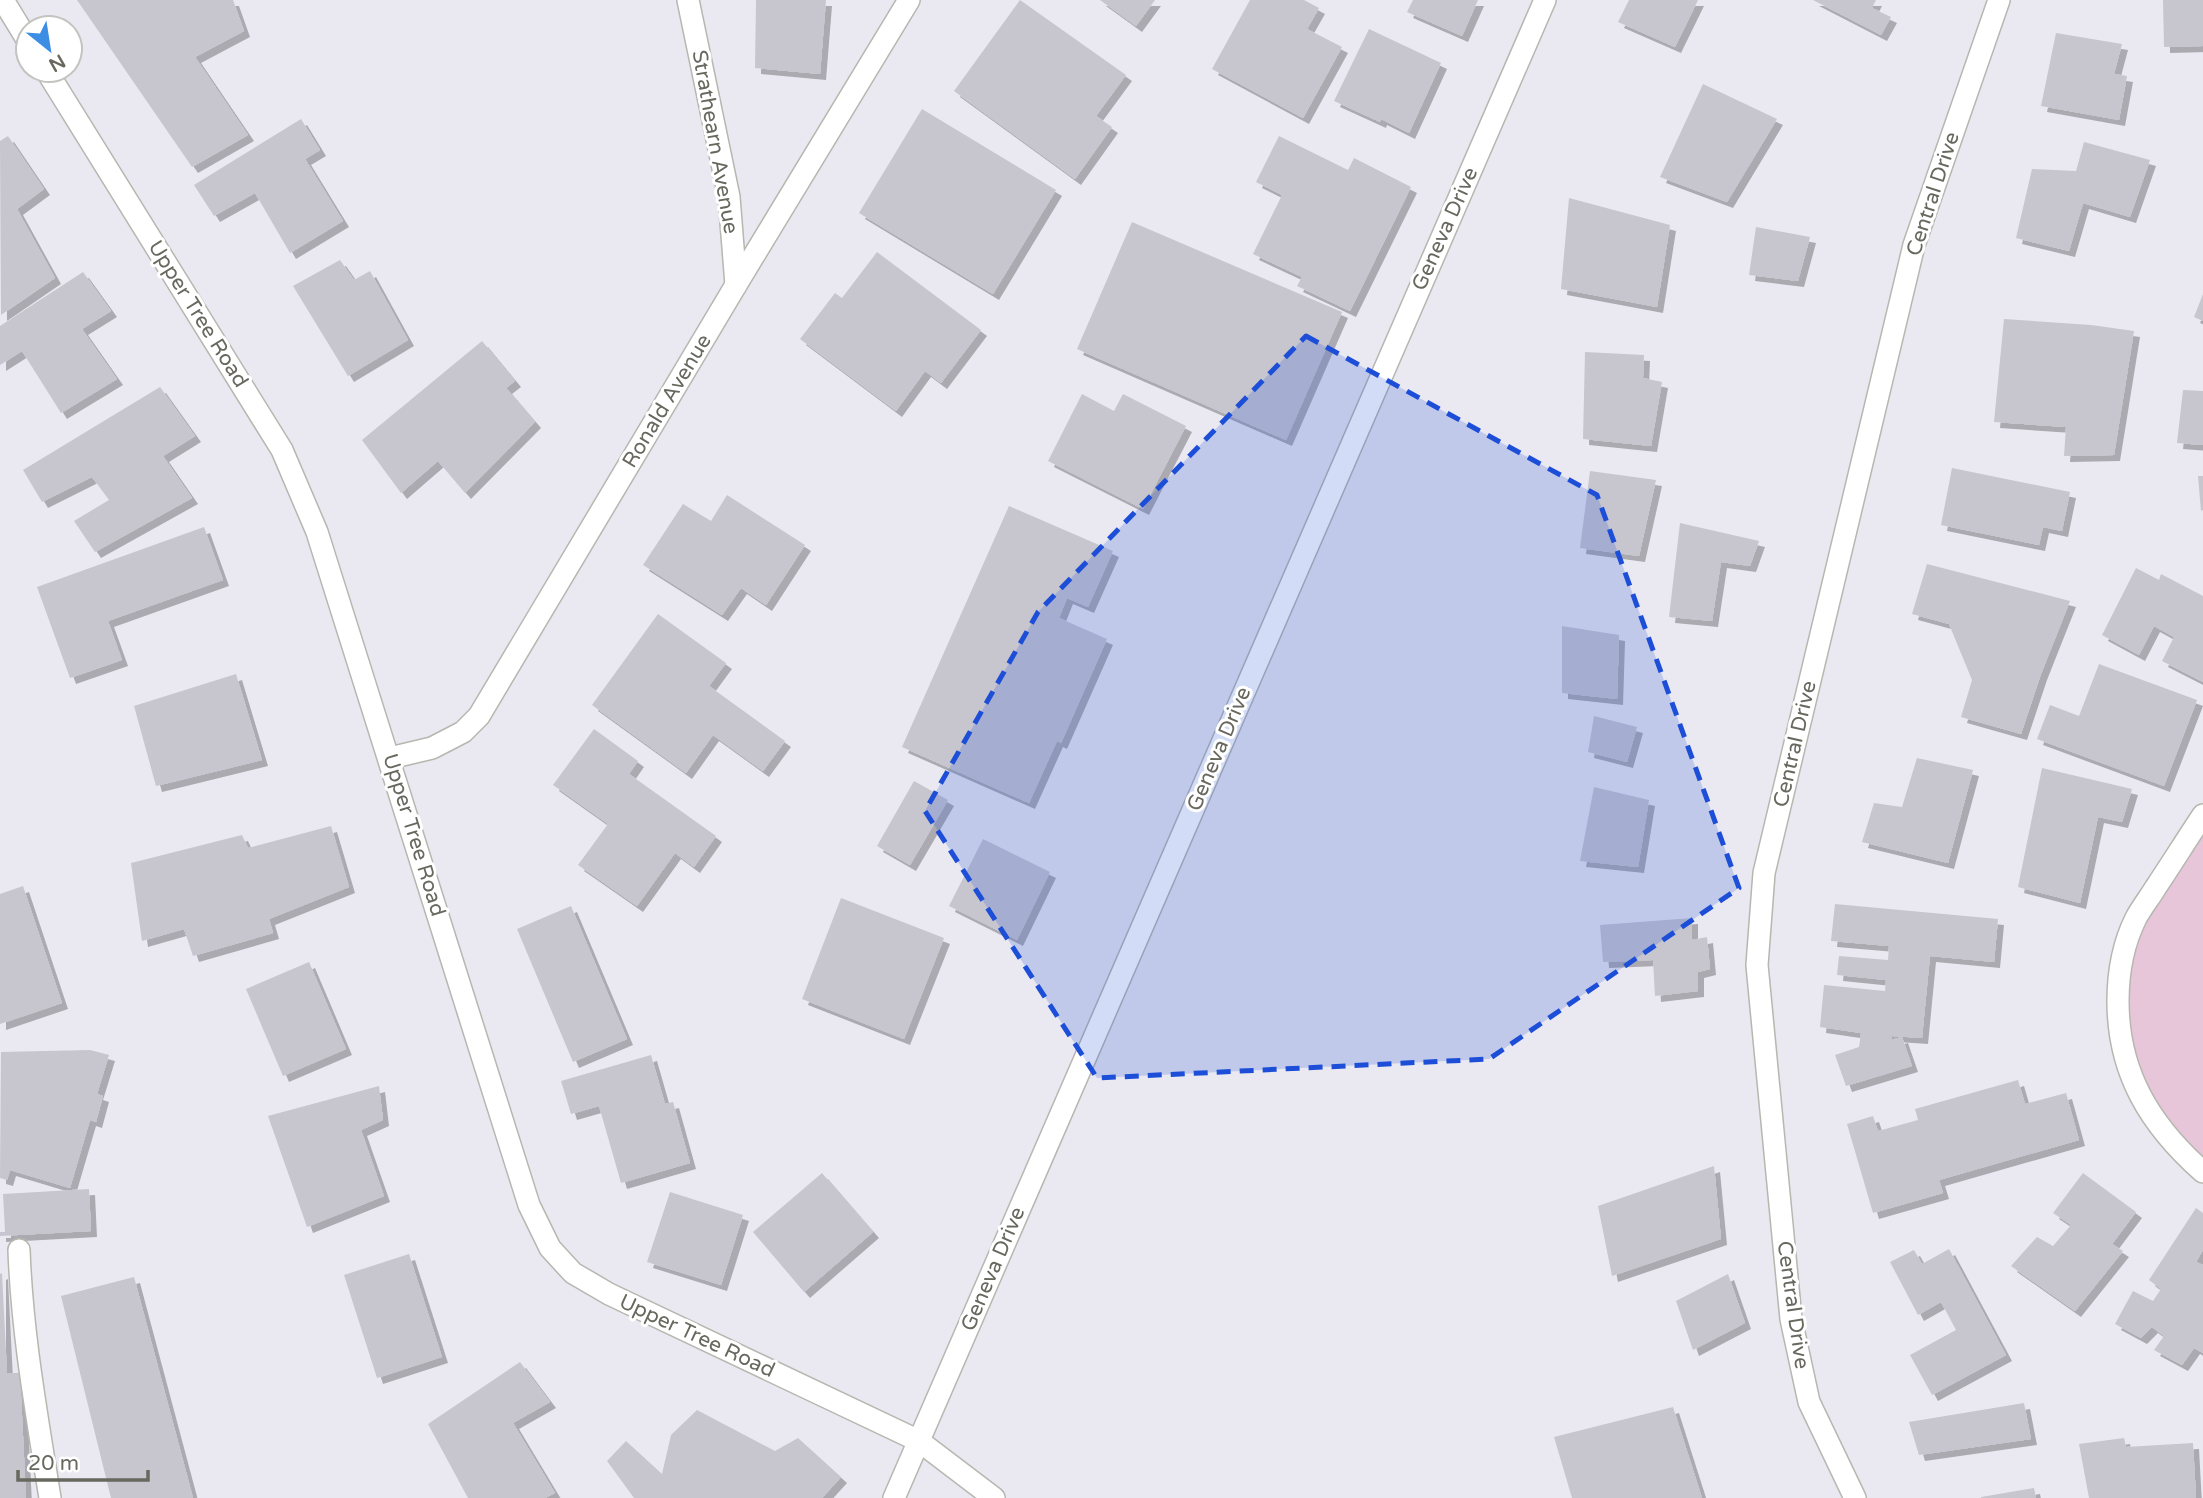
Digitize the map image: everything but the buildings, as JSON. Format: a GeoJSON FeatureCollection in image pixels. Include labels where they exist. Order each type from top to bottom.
{"type":"FeatureCollection","features":[{"type":"Feature","properties":{"kind":"street"},"geometry":{"type":"LineString","coordinates":[[3,0],[14,18]]}},
{"type":"Feature","properties":{"kind":"street","name":"Strathearn Avenue"},"geometry":{"type":"LineString","coordinates":[[688,0],[729,197],[736,285]]}},
{"type":"Feature","properties":{"kind":"street","name":"Ronald Avenue"},"geometry":{"type":"LineString","coordinates":[[390,758],[432,748],[463,732],[480,716],[909,0]]}},
{"type":"Feature","properties":{"kind":"street","name":"Geneva Drive"},"geometry":{"type":"LineString","coordinates":[[894,1498],[1545,0]]}},
{"type":"Feature","properties":{"kind":"street","name":"Central Drive"},"geometry":{"type":"LineString","coordinates":[[1855,1498],[1809,1402],[1791,1319],[1757,965],[1764,873],[1914,245],[1999,0]]}},
{"type":"Feature","properties":{"kind":"street","name":"Upper Tree Road"},"geometry":{"type":"LineString","coordinates":[[55,84],[282,450],[317,532],[529,1205],[550,1248],[573,1273],[609,1294],[919,1441],[994,1498]]}},
{"type":"Feature","properties":{"kind":"street"},"geometry":{"type":"LineString","coordinates":[[2203,815],[2136,918],[2123,952],[2118,1000],[2118,1026],[2125,1064],[2145,1107],[2182,1154],[2203,1172]]}},
{"type":"Feature","properties":{"kind":"street"},"geometry":{"type":"LineString","coordinates":[[19,1250],[21,1306],[50,1498]]}},
{"type":"Feature","properties":{"kind":"highlighted area"},"geometry":{"type":"Polygon","coordinates":[[[1306,336],[1597,495],[1739,888],[1489,1059],[1097,1078],[925,811],[1038,612],[1306,336]]]}},
{"type":"Feature","properties":{"kind":"shaded area"},"geometry":{"type":"Polygon","coordinates":[[[2203,815],[2203,1172],[2145,1107],[2118,987],[2136,918],[2203,815]]]}}]}
